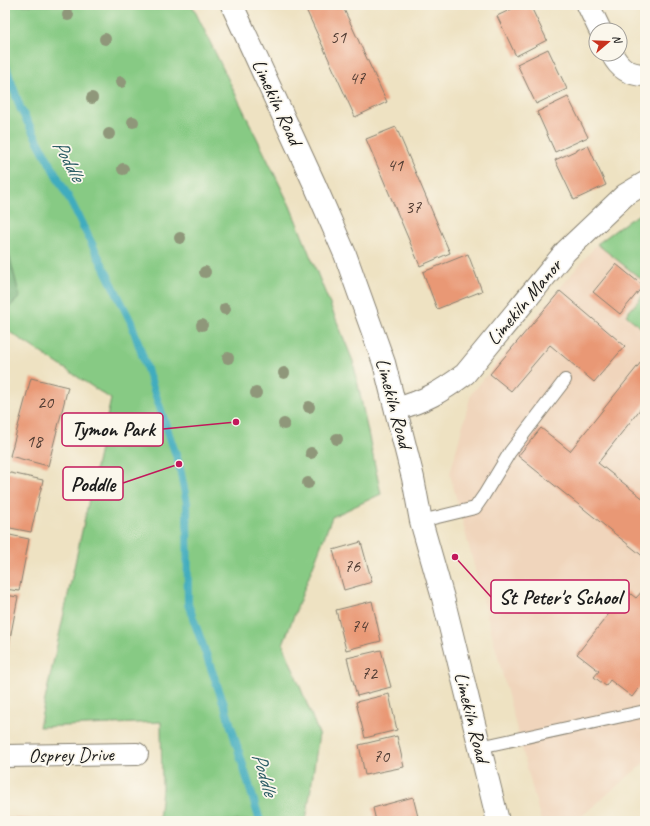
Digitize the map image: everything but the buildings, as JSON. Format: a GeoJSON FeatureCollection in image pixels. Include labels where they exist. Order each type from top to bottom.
{"type":"FeatureCollection","features":[{"type":"Feature","properties":{"kind":"street","name":"Limekiln Road"},"geometry":{"type":"LineString","coordinates":[[232,5],[345,254],[384,363],[414,478],[422,521],[498,821]]}},
{"type":"Feature","properties":{"kind":"street"},"geometry":{"type":"LineString","coordinates":[[588,5],[596,22]]}},
{"type":"Feature","properties":{"kind":"street"},"geometry":{"type":"LineString","coordinates":[[616,62],[634,75],[645,75]]}},
{"type":"Feature","properties":{"kind":"street","name":"Limekiln Manor"},"geometry":{"type":"LineString","coordinates":[[396,409],[414,404],[432,396],[447,388],[464,374],[566,251],[625,195],[645,182]]}},
{"type":"Feature","properties":{"kind":"street","name":"Osprey Drive"},"geometry":{"type":"LineString","coordinates":[[5,756],[137,754]]}},
{"type":"Feature","properties":{"kind":"lane"},"geometry":{"type":"LineString","coordinates":[[422,521],[475,508],[510,452],[565,380]]}},
{"type":"Feature","properties":{"kind":"lane"},"geometry":{"type":"LineString","coordinates":[[480,747],[645,711]]}},
{"type":"Feature","properties":{"kind":"shaded area"},"geometry":{"type":"Polygon","coordinates":[[[597,244],[645,282],[645,293],[626,315],[645,331],[645,762],[576,821],[541,821],[450,474],[471,394],[597,244]]]}},
{"type":"Feature","properties":{"kind":"green space"},"geometry":{"type":"Polygon","coordinates":[[[5,5],[192,5],[290,206],[353,361],[381,494],[332,517],[283,644],[319,734],[306,821],[159,821],[162,789],[161,722],[39,727],[111,399],[5,329],[5,5]]]}},
{"type":"Feature","properties":{"kind":"green space"},"geometry":{"type":"Polygon","coordinates":[[[645,211],[645,282],[597,244],[628,221],[645,211]]]}},
{"type":"Feature","properties":{"kind":"green space"},"geometry":{"type":"Polygon","coordinates":[[[5,239],[20,297],[5,311],[5,239]]]}},
{"type":"Feature","properties":{"kind":"green space"},"geometry":{"type":"Polygon","coordinates":[[[645,293],[645,331],[626,315],[645,293]]]}},
{"type":"Feature","properties":{"kind":"waterway","name":"Poddle"},"geometry":{"type":"LineString","coordinates":[[5,64],[21,110],[73,206],[131,322],[179,464],[187,503],[188,604],[226,710],[260,821]]}},
{"type":"Feature","properties":{"kind":"place","name":"Tymon Park"},"geometry":{"type":"Point","coordinates":[236,422]}},
{"type":"Feature","properties":{"kind":"place","name":"Poddle"},"geometry":{"type":"Point","coordinates":[179,464]}},
{"type":"Feature","properties":{"kind":"place","name":"St Peter's School"},"geometry":{"type":"Point","coordinates":[455,557]}}]}
